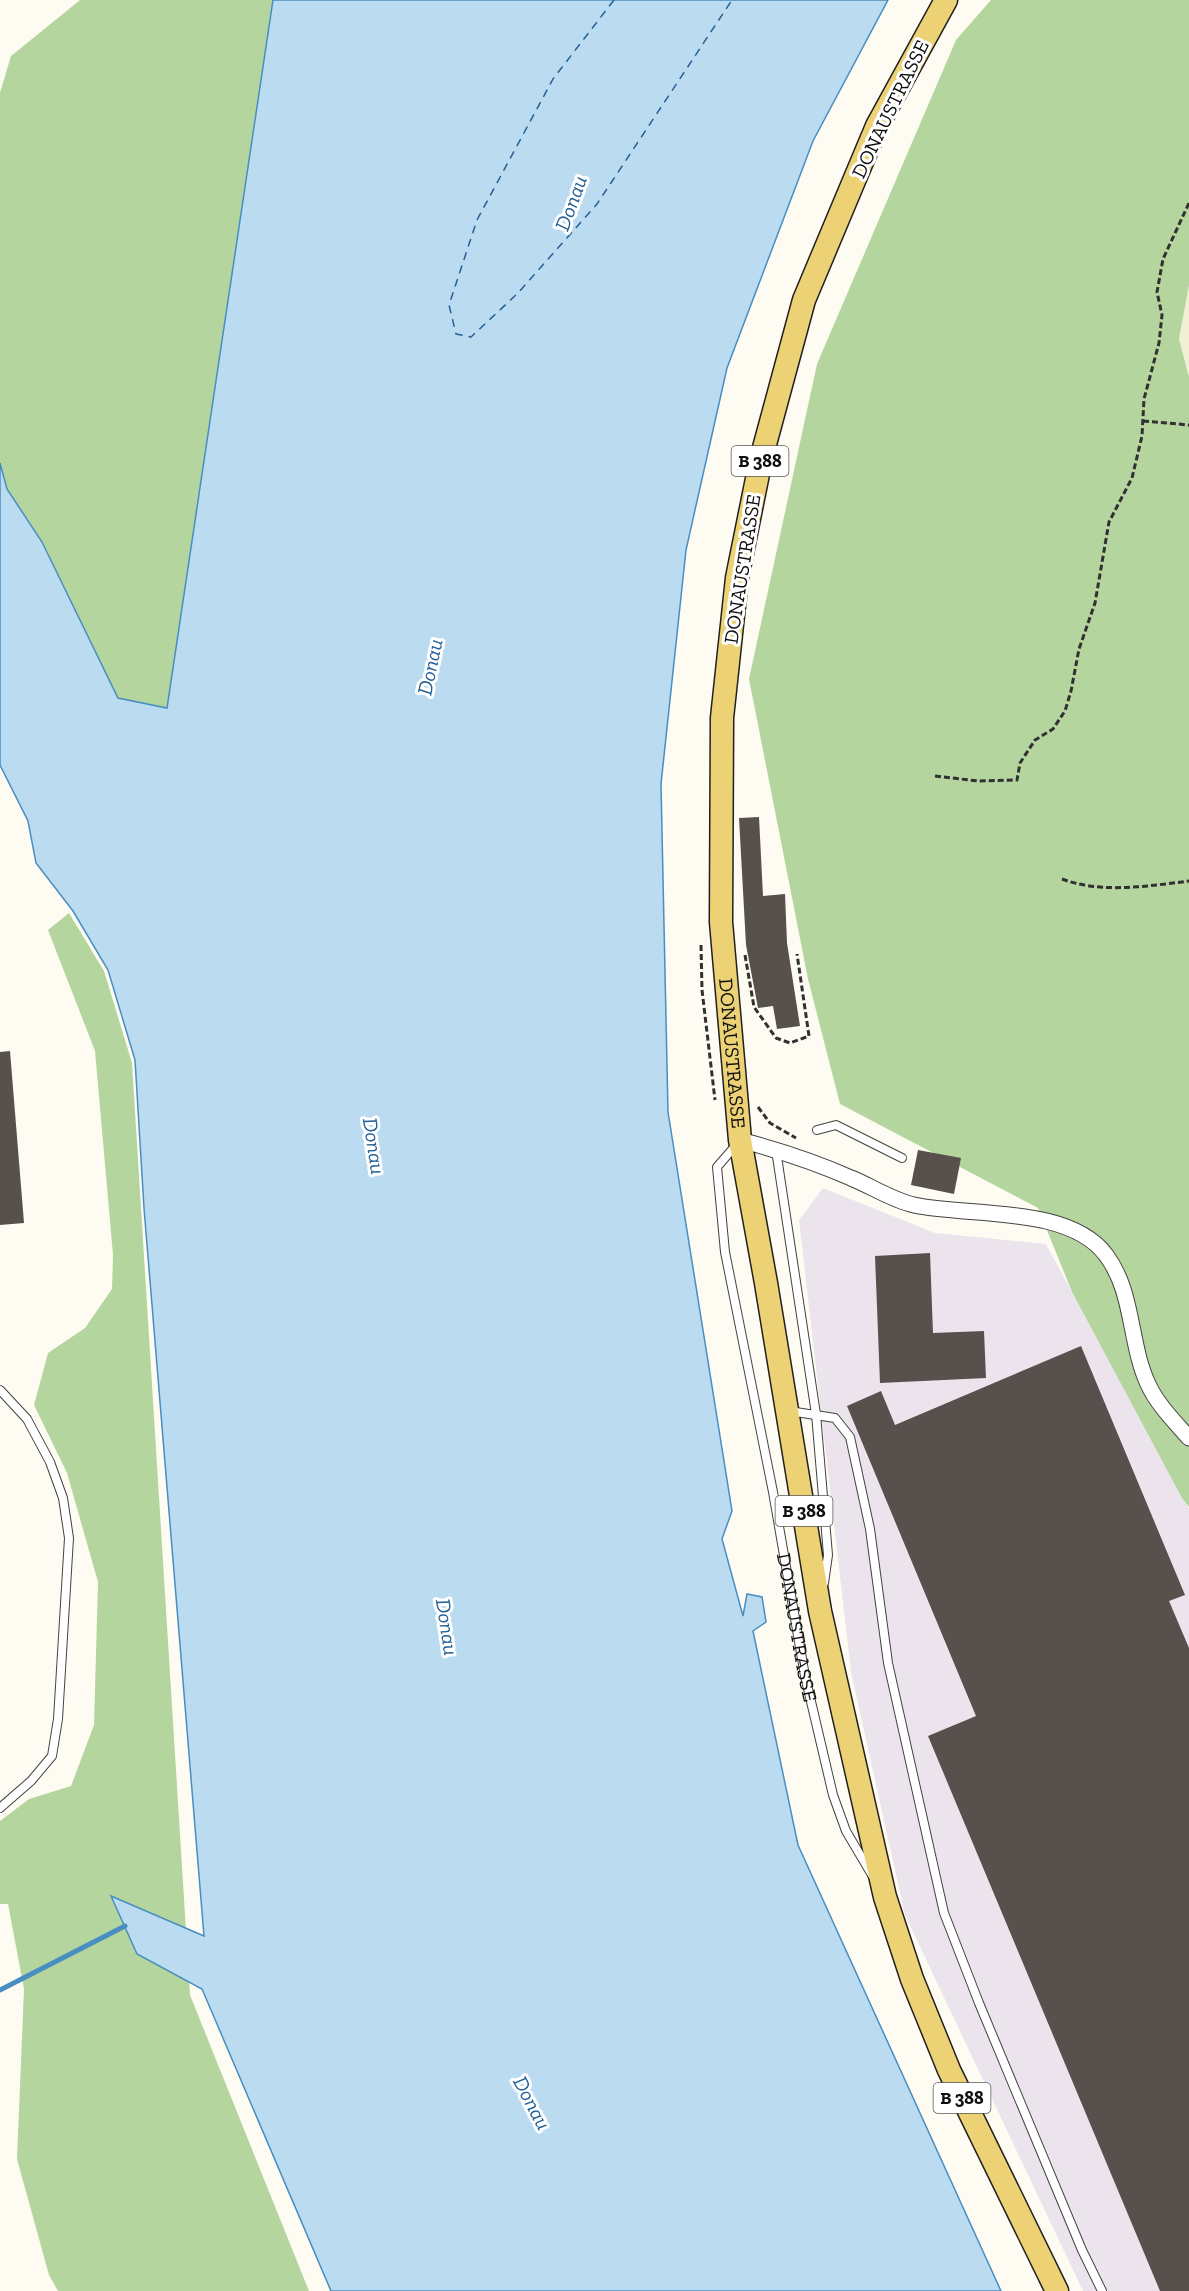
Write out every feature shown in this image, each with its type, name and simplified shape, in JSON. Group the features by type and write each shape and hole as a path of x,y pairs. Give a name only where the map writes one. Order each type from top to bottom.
{"main road":[{"name":"DONAUSTRASSE","path":"946,0 877,126 804,300 761,459 737,578 722,718 721,922 740,1140 820,1611 885,1897 912,1980 949,2070 1058,2291"}],"street":[{"path":"740,1140 824,1167 911,1204 1041,1220 1068,1227 1090,1240 1106,1254 1118,1276 1148,1383 1159,1404 1189,1438"}],"lane":[{"path":"817,1130 836,1125 902,1158"},
{"name":"DONAUSTRASSE","path":"740,1140 717,1167 725,1252 773,1492 805,1676 834,1795 846,1831 885,1897"},
{"path":"776,1150 816,1414 828,1555 820,1611"},
{"path":"0,1389 27,1419 50,1462 63,1498 69,1538 58,1719 52,1756 31,1781 0,1808"},
{"path":"787,1411 834,1418 850,1437 870,1529 888,1663 945,1913 992,2035 1082,2250 1102,2291"}],"path":[{"path":"935,776 978,781 1017,780 1020,762 1035,740 1053,729 1065,711 1079,649 1095,603 1109,522 1132,478 1142,436 1146,391 1159,343 1162,315 1157,292 1164,258 1189,203"},
{"path":"1143,421 1189,425"},
{"path":"1062,879 1102,888 1150,886 1189,881"},
{"path":"744,947 754,1006 776,1038 790,1043 809,1036 797,954"},
{"path":"756,1104 770,1123 799,1139"}],"shaded area":[{"path":"1189,285 1189,377 1179,339"},
{"path":"823,1188 935,1233 1046,1244 1189,1509 1189,2291 1083,2291 905,1915 851,1672 799,1220"}],"green space":[{"path":"80,0 273,0 168,708 118,698 42,542 7,489 0,463 0,93 11,56"},
{"path":"991,0 1189,0 1189,285 1179,339 1189,377 1189,1507 1182,1498 1072,1292 1038,1208 840,1104 808,979 749,679 817,364 956,40"},
{"path":"69,913 104,971 132,1063 190,1995 309,2291 58,2291 49,2275 17,2159 24,1989 8,1904 0,1904 0,1821 29,1799 71,1786 94,1725 98,1582 67,1473 34,1405 48,1353 85,1328 112,1289 113,1255 95,1051 48,930"}],"water":[{"name":"Donau","path":"273,0 888,0 813,141 727,368 686,550 661,784 668,1112 732,1511 722,1539 743,1616 747,1594 762,1597 766,1622 753,1631 798,1845 1001,2291 331,2291 202,1989 137,1954 111,1896 204,1936 144,1208 135,1060 108,970 73,911 36,863 28,821 0,765 0,463 7,489 42,542 118,698 167,708"}],"building":[{"path":"759,817 763,896 785,894 787,943 800,1026 777,1029 773,1006 758,1008 746,945 739,818"},
{"path":"10,1051 24,1223 0,1225 0,1052"},
{"path":"918,1150 961,1158 954,1194 911,1185"},
{"path":"930,1253 933,1333 984,1331 986,1378 880,1383 875,1256"},
{"path":"1081,1346 1185,1595 1169,1601 1189,1648 1189,2291 1160,2291 928,1736 976,1716 847,1406 881,1391 895,1425"}],"waterway":[{"path":"0,1990 125,1926"}],"ferry route":[{"path":"614,0 553,79 477,220 449,305 456,334 471,337 518,293 597,204 732,0"}]}
